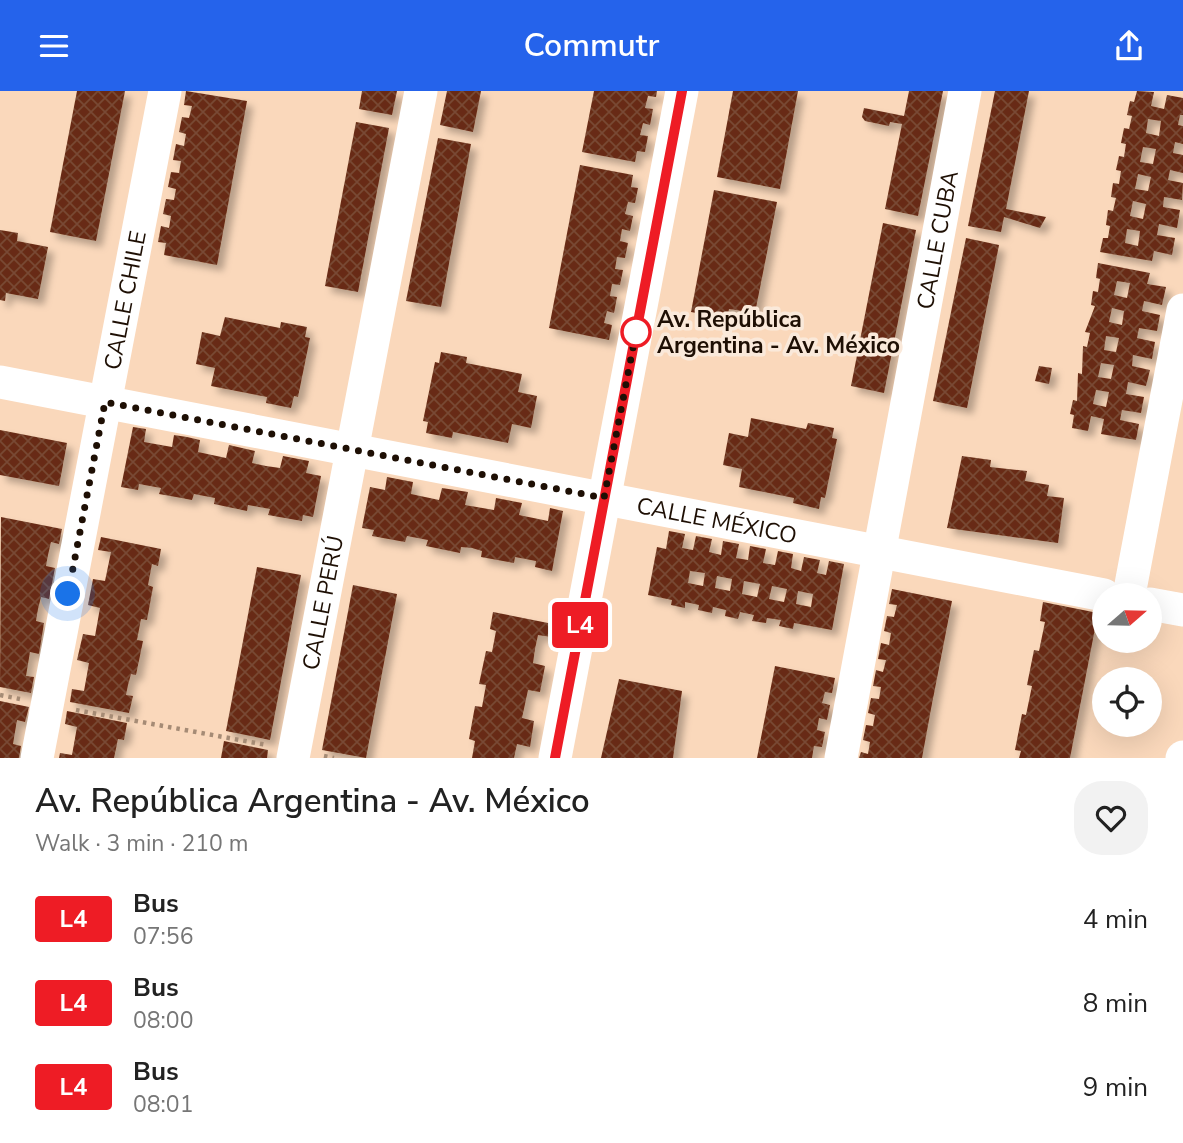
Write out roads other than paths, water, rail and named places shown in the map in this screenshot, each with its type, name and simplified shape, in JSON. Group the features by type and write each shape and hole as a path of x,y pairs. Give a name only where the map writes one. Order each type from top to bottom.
{"street":[{"name":"CALLE CHILE","path":"37,758 165,91"},
{"name":"CALLE PERÚ","path":"294,754 421,91"},
{"path":"555,758 682,91"},
{"name":"CALLE CUBA","path":"841,758 882,552 908,388 965,91"},
{"path":"1131,583 1183,310"},
{"name":"CALLE MÉXICO","path":"0,382 1092,593"},
{"path":"1162,606 1183,610"}],"place":[{"name":"Av. República Argentina - Av. México","path":"636,332"}]}
